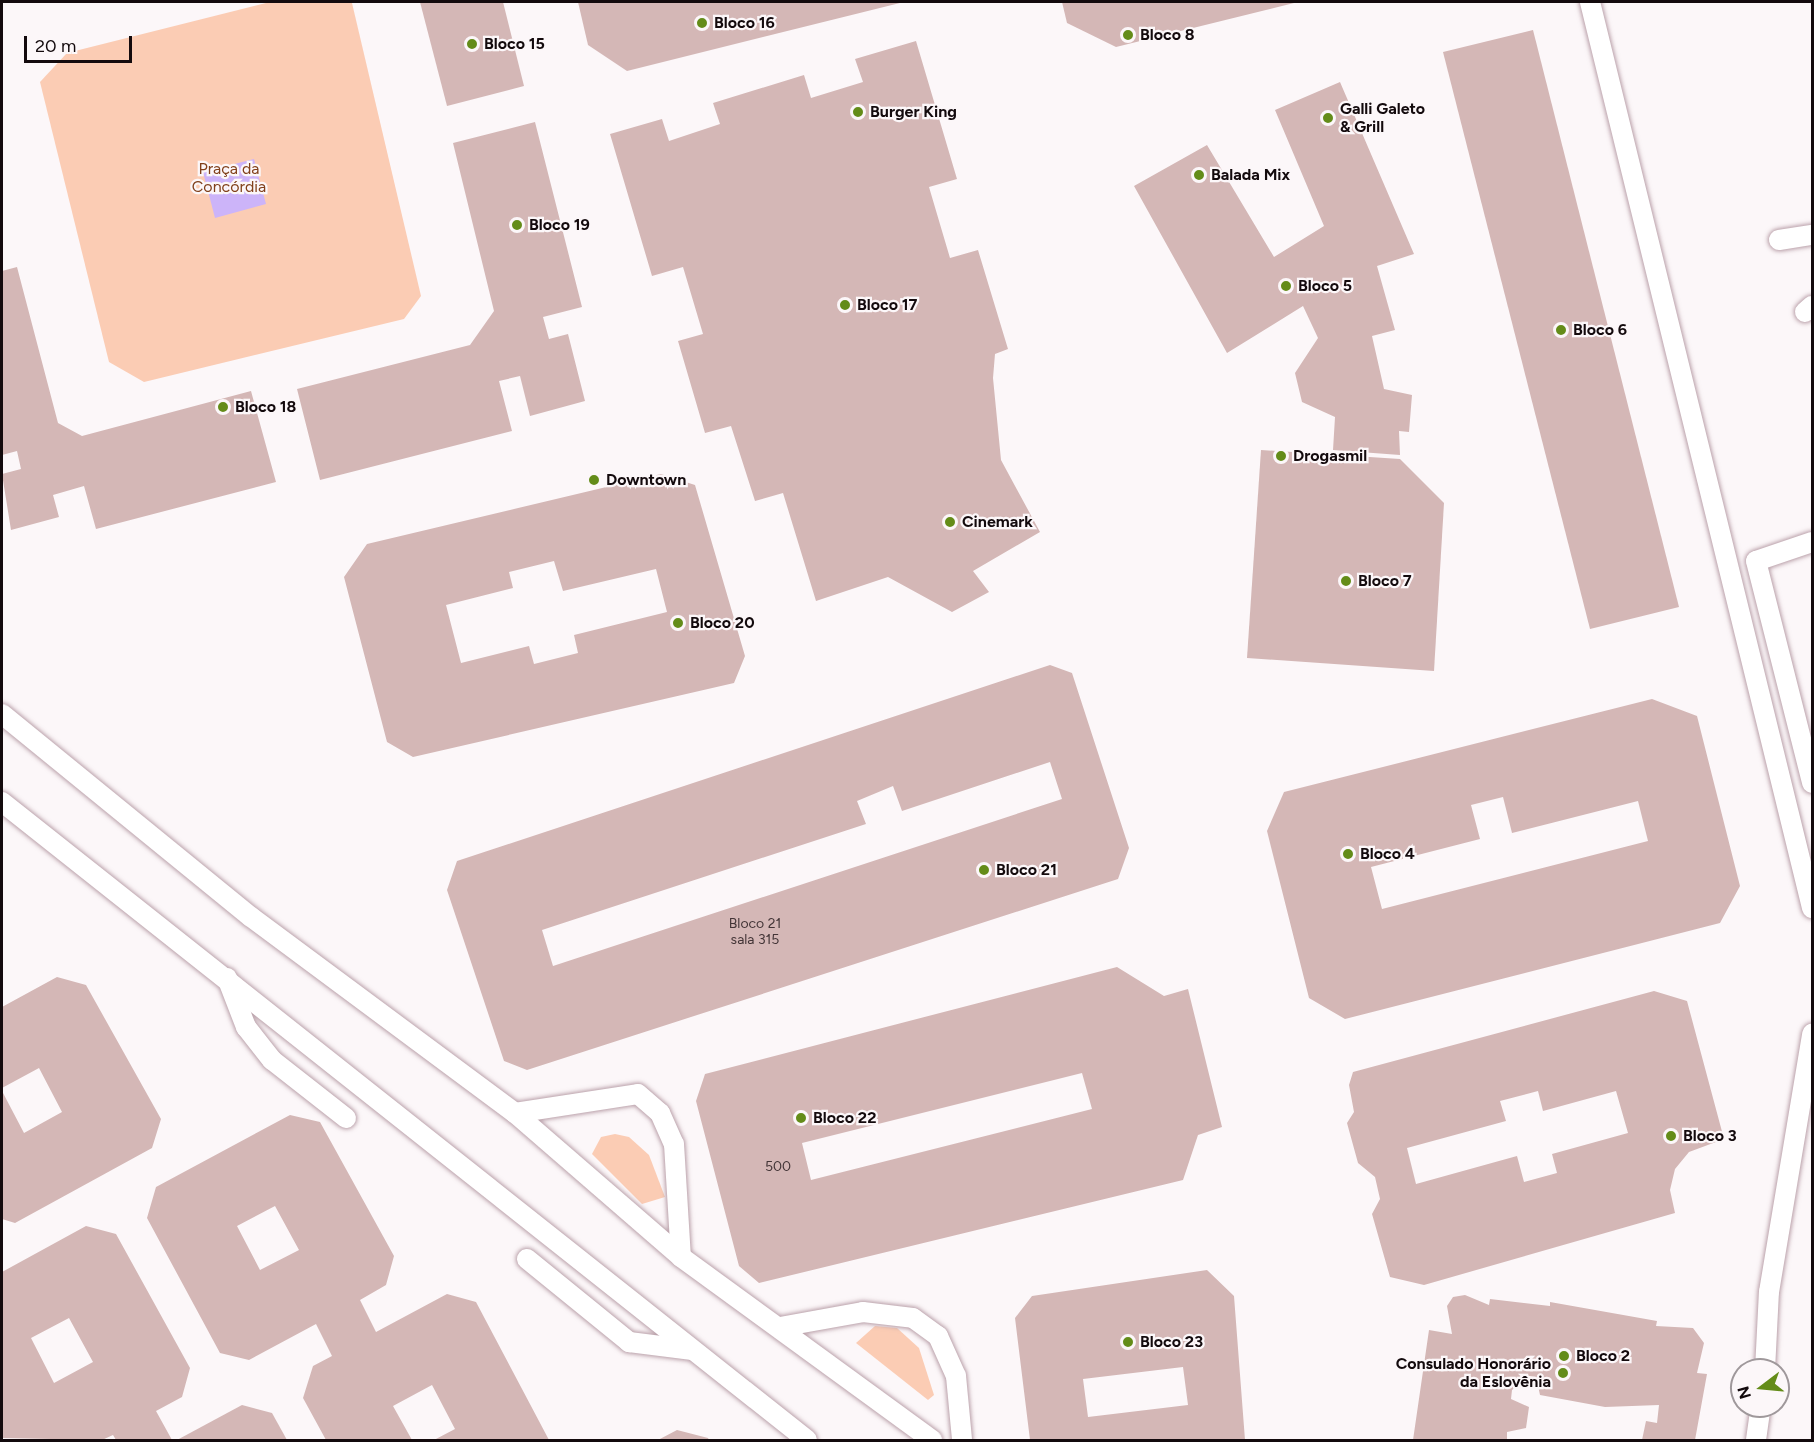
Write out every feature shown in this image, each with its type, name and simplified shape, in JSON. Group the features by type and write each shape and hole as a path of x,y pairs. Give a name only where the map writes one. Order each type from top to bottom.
{"lane":[{"path":"1590,2 1812,908"},
{"path":"1779,240 1812,235"},
{"path":"1812,542 1756,561 1812,783"},
{"path":"2,714 251,917 515,1113 681,1257 932,1440"},
{"path":"2,802 227,978 807,1440"},
{"path":"227,978 246,1027 272,1060 346,1118"},
{"path":"1766,1358 1769,1292 1812,1034"},
{"path":"515,1113 614,1094 638,1094 660,1113 674,1144 681,1257"},
{"path":"527,1259 629,1342 695,1351"},
{"path":"780,1327 863,1312 913,1318 938,1336 956,1376 962,1440"},
{"path":"1756,1440 1759,1418"}],"green space":[{"name":"Praça da Concórdia","path":"270,2 352,3 421,296 404,319 144,382 109,362 40,82 67,53"},
{"path":"615,1134 629,1137 649,1155 665,1197 642,1204 592,1154 601,1137"},
{"path":"875,1326 897,1328 919,1348 934,1395 928,1400 856,1343"}],"shaded area":[{"path":"254,159 266,204 215,218 203,172"}],"building":[{"name":"Bloco 15","path":"420,2 503,2 524,86 447,106"},
{"name":"Bloco 16","path":"578,2 904,2 627,71 588,45"},
{"name":"Bloco 8","path":"1062,2 1298,2 1116,47 1067,23"},
{"name":"Bloco 6","path":"1533,30 1679,607 1590,629 1443,52"},
{"name":"Bloco 17","path":"916,41 957,179 929,187 950,258 978,250 1008,349 995,354 993,378 1001,460 1040,532 973,571 989,592 952,612 888,577 816,601 783,493 755,501 731,426 705,433 678,341 703,334 683,267 652,276 610,134 662,119 669,141 720,124 713,103 804,75 811,98 863,82 855,59"},
{"name":"Bloco 5","path":"1340,82 1414,254 1377,266 1395,330 1372,336 1384,389 1412,395 1409,432 1399,431 1400,455 1333,450 1335,417 1302,402 1295,373 1318,338 1303,306 1227,353 1134,186 1207,145 1274,257 1324,226 1275,110"},
{"name":"Bloco 19","path":"535,122 582,307 543,317 549,339 568,334 585,401 530,416 520,376 499,381 512,431 320,480 297,389 470,345 494,311 453,143"},
{"name":"Bloco 18","path":"17,267 58,423 82,436 251,391 276,482 96,529 84,486 53,495 59,517 11,530 2,474 21,469 17,451 2,455 2,271"},
{"name":"Bloco 7","path":"1261,450 1400,459 1444,503 1434,671 1247,658"},
{"name":"Bloco 20","path":"661,474 695,485 745,656 734,683 413,757 387,742 344,577 367,544","holes":["554,561 563,591 656,569 667,612 574,635 578,653 534,664 529,646 461,663 446,605 513,588 509,572"]},
{"name":"Bloco 21","path":"1050,665 1072,673 1129,848 1118,879 527,1070 504,1061 447,890 457,861","holes":["1050,762 1062,799 553,966 542,930 866,824 857,801 893,786 902,811"]},
{"name":"Bloco 4","path":"1652,699 1697,716 1740,886 1720,923 1345,1019 1309,998 1267,831 1284,792","holes":["1503,797 1512,833 1638,801 1648,841 1382,909 1371,867 1480,839 1471,805"]},
{"name":"Bloco 22","path":"1117,967 1164,996 1188,989 1222,1127 1198,1135 1183,1180 759,1283 739,1266 696,1101 705,1074","holes":["1082,1073 1092,1109 811,1180 802,1143"]},
{"path":"57,977 86,985 161,1119 152,1148 15,1223 2,1219 2,1091 24,1133 62,1112 39,1068 2,1088 2,1007"},
{"name":"Bloco 3","path":"1654,991 1687,1001 1724,1139 1689,1152 1675,1169 1670,1190 1675,1213 1424,1285 1390,1277 1372,1214 1380,1199 1375,1177 1358,1163 1347,1123 1354,1112 1349,1085 1353,1072","holes":["1538,1091 1543,1111 1616,1091 1628,1133 1552,1154 1557,1173 1524,1182 1517,1156 1416,1184 1407,1148 1506,1121 1500,1101"]},
{"path":"290,1115 320,1122 394,1256 386,1285 360,1300 376,1332 447,1294 476,1302 549,1440 434,1440 455,1429 432,1385 393,1406 412,1440 326,1440 303,1398 313,1366 332,1356 316,1324 249,1360 220,1353 147,1218 156,1187","holes":["275,1206 299,1250 260,1270 237,1226"]},
{"path":"86,1226 116,1234 190,1368 182,1397 156,1411 172,1440 116,1440 113,1435 102,1440 2,1438 2,1272","holes":["69,1318 93,1362 54,1383 31,1338"]},
{"name":"Bloco 23","path":"1207,1270 1234,1296 1245,1440 1030,1440 1015,1318 1032,1296","holes":["1183,1367 1188,1405 1088,1417 1083,1379"]},
{"name":"Bloco 2","path":"1465,1295 1489,1305 1490,1299 1550,1306 1550,1302 1657,1321 1656,1326 1693,1328 1704,1343 1697,1373 1707,1374 1695,1440 1642,1440 1646,1421 1657,1423 1659,1405 1605,1407 1540,1395 1536,1377 1529,1376 1512,1390 1511,1399 1529,1407 1526,1428 1507,1432 1507,1440 1413,1440 1429,1330 1452,1334 1447,1306 1453,1297"},
{"path":"242,1405 272,1413 287,1440 177,1440"},
{"path":"677,1430 708,1438 709,1440 658,1440"}],"place":[{"name":"Bloco 16","path":"702,23"},
{"name":"Bloco 8","path":"1128,35"},
{"name":"Bloco 15","path":"472,44"},
{"name":"Burger King","path":"858,112"},
{"name":"Galli Galeto & Grill","path":"1328,118"},
{"name":"Balada Mix","path":"1199,175"},
{"name":"Bloco 19","path":"517,225"},
{"name":"Bloco 5","path":"1286,286"},
{"name":"Bloco 17","path":"845,305"},
{"name":"Bloco 6","path":"1561,330"},
{"name":"Bloco 18","path":"223,407"},
{"name":"Drogasmil","path":"1281,456"},
{"name":"Downtown","path":"594,480"},
{"name":"Cinemark","path":"950,522"},
{"name":"Bloco 7","path":"1346,581"},
{"name":"Bloco 20","path":"678,623"},
{"name":"Bloco 4","path":"1348,854"},
{"name":"Bloco 21","path":"984,870"},
{"name":"Bloco 22","path":"801,1118"},
{"name":"Bloco 3","path":"1671,1136"},
{"name":"Bloco 23","path":"1128,1342"},
{"name":"Bloco 2","path":"1564,1356"},
{"name":"Consulado Honorário da Eslovênia","path":"1563,1373"}]}
